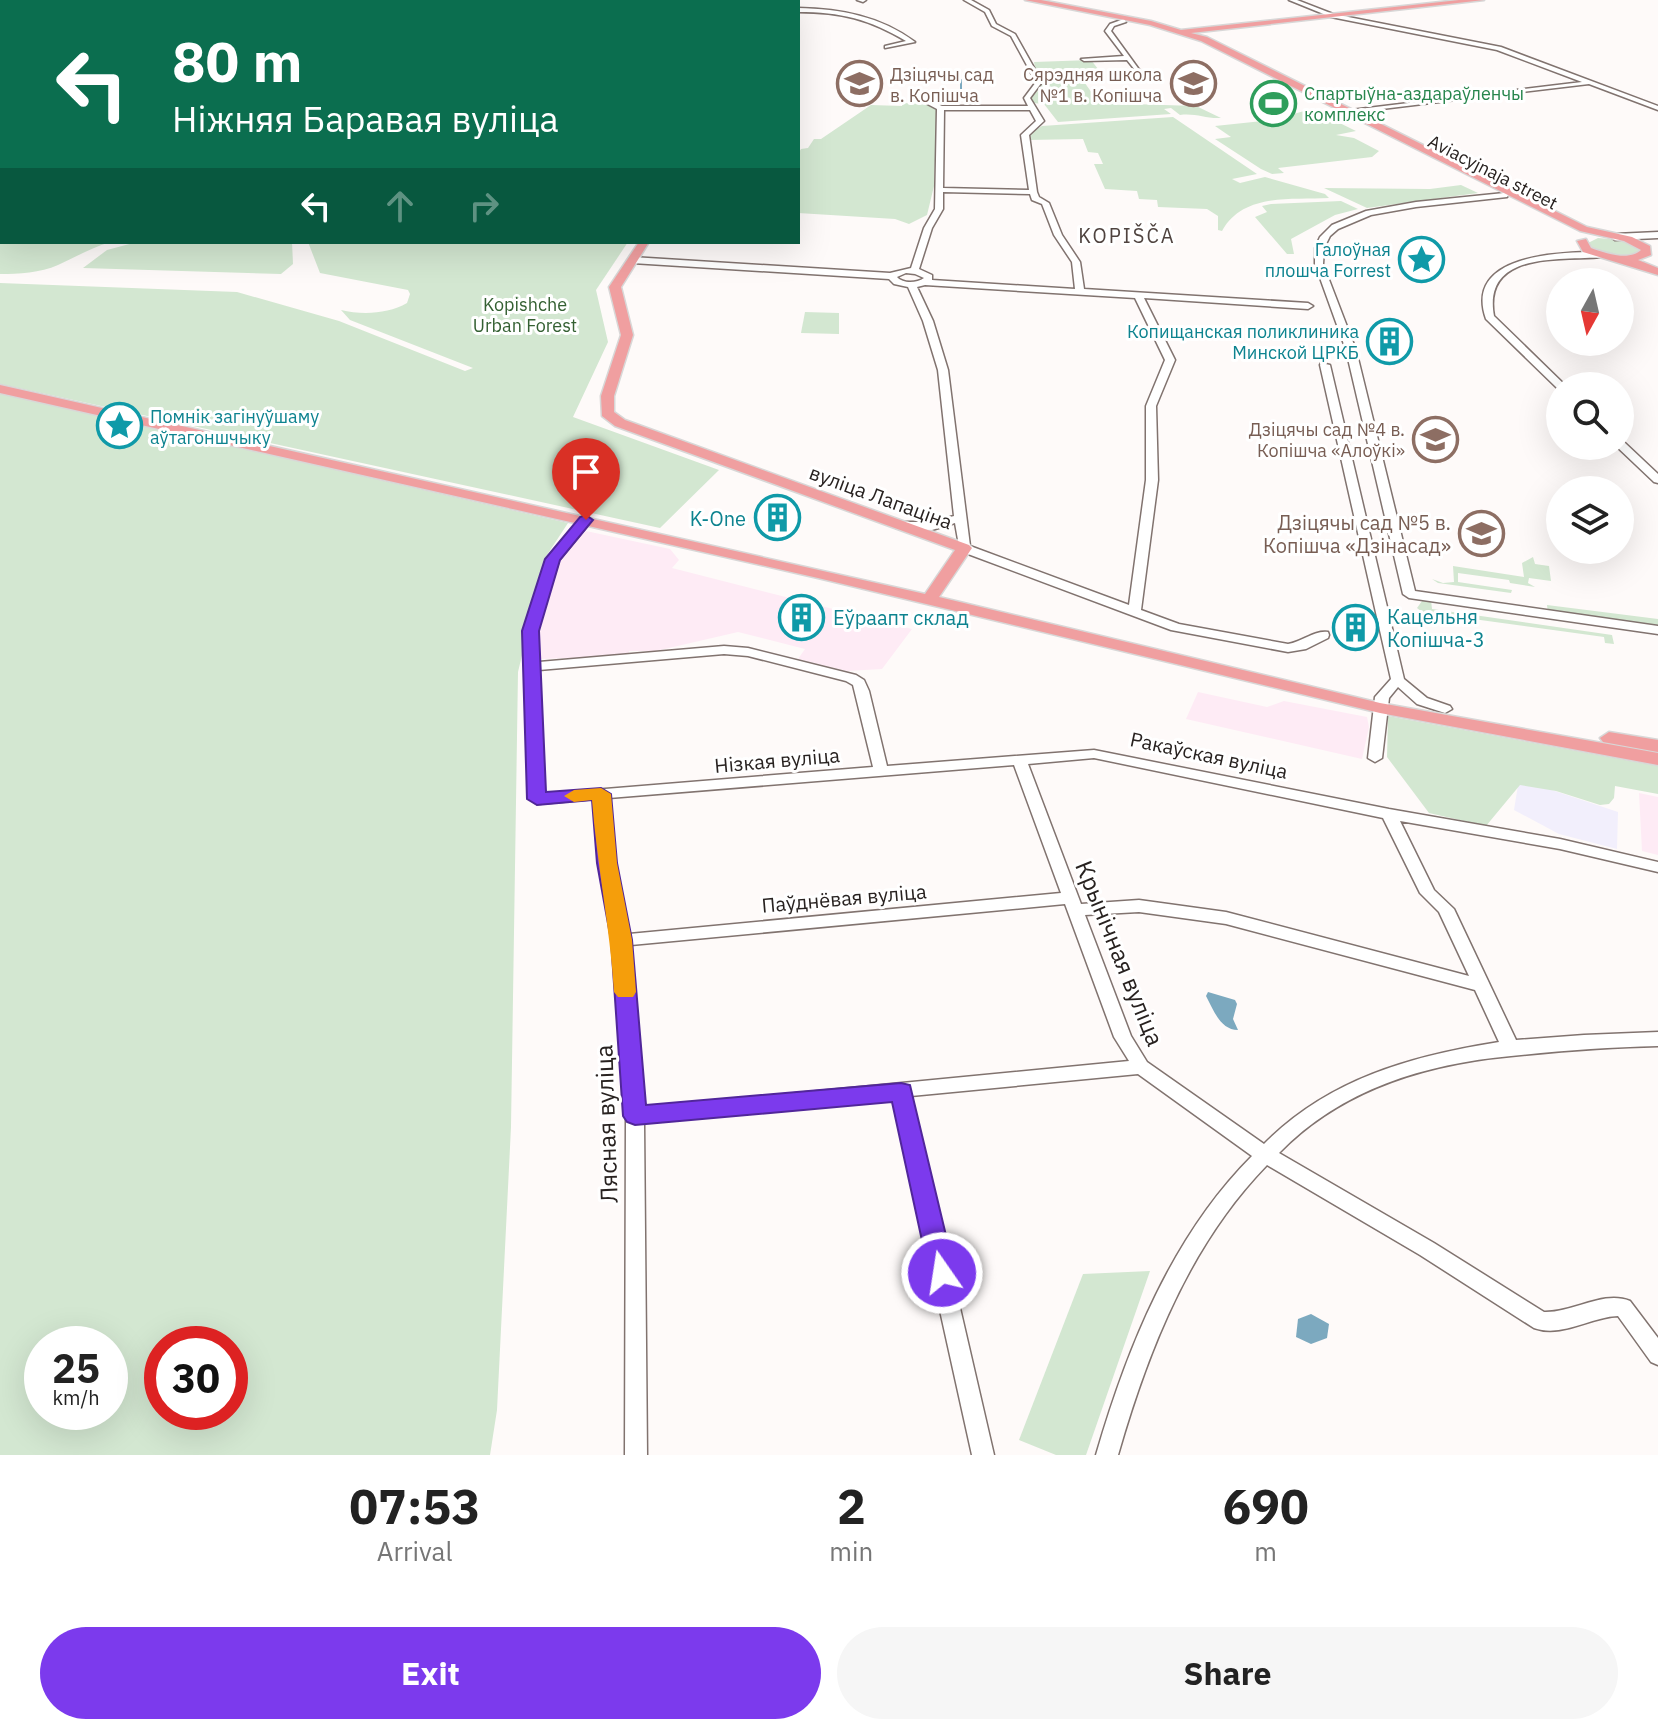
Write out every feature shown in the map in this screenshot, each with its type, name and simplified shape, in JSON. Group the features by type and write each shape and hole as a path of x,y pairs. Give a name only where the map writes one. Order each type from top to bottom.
{"main road":[{"path":"1016,0 1041,2 1176,31 1461,0"},
{"path":"1330,14 1357,16 1480,0"},
{"path":"1028,1 1176,31 1214,44 1584,229 1633,241 1658,265"},
{"name":"Aviacyjnaja street","path":"1346,112 1569,228 1582,243 1600,255"},
{"path":"1582,243 1592,237 1614,236"},
{"name":"вуліца Лапаціна","path":"643,244 615,287 618,306 628,329 623,354 605,402 607,413 620,423 964,548"},
{"path":"1620,258 1638,257 1647,252"},
{"path":"1600,255 1620,258 1658,272"},
{"path":"0,389 930,598 1380,710 1445,714 1658,746"},
{"path":"930,598 964,548"},
{"path":"1445,714 1658,759"}],"street":[{"path":"967,0 987,11 992,23 1015,37 1039,82 1027,98 1040,121 1028,131 1026,148 1033,192 1035,198 1045,203 1058,235 1076,262 1080,292"},
{"path":"1292,0 1330,14 1451,36"},
{"path":"800,10 841,12 873,18 912,42 887,47"},
{"path":"1357,16 1503,49 1658,108"},
{"path":"1124,21 1112,25 1108,31 1141,74"},
{"path":"1084,59 1126,58"},
{"path":"1346,112 1592,82"},
{"path":"919,98 941,108 1032,108"},
{"path":"914,271 928,228 939,209 941,108"},
{"path":"938,190 1033,192"},
{"path":"1504,195 1359,216 1328,232 1318,252 1319,264 1351,350 1409,594 1658,630"},
{"path":"1614,236 1658,235"},
{"path":"1565,253 1582,243"},
{"path":"1647,252 1658,243"},
{"path":"1546,372 1489,317 1487,300 1492,284 1505,271 1529,261 1565,253 1600,255"},
{"path":"632,260 892,276 914,271 926,274 928,280 925,282"},
{"path":"892,276 897,282 912,285 925,282 1308,306"},
{"path":"912,285 941,358 964,548"},
{"path":"1135,610 1152,480 1151,406 1170,360 1138,295"},
{"path":"1325,365 1398,680 1422,701 1445,714"},
{"path":"1634,457 1657,478"},
{"path":"899,526 946,524 962,517"},
{"path":"586,520 558,550 549,567 531,631 532,667 724,650 748,652 851,678 859,683 862,691 881,771"},
{"name":"вуліца Лапаціна","path":"964,548 1176,627 1274,646 1301,646 1323,635"},
{"name":"Нізкая вуліца","path":"532,667 537,799 1019,760"},
{"path":"1375,758 1380,710 1398,680"},
{"name":"Ракаўская вуліца","path":"1019,760 1094,754 1389,814 1560,844 1658,867"},
{"name":"Крынічная вуліца","path":"1019,760 1123,1037 1141,1067 1265,1155 1427,1249 1541,1321 1555,1323 1609,1306 1623,1307 1658,1355"},
{"name":"Лясная вуліца","path":"601,794 607,863 622,940 635,1116 636,1455"},
{"path":"1389,814 1428,893 1446,909 1511,1049"},
{"name":"Паўднёвая вуліца","path":"622,940 1073,904 1139,906 1226,918 1479,985"},
{"path":"1107,1455 1135,1365 1166,1296 1216,1212 1265,1155 1330,1101 1357,1087 1430,1063 1511,1049 1599,1040 1658,1039"},
{"path":"635,1116 1141,1067"},
{"path":"901,1092 983,1455"}],"shaded area":[{"path":"586,531 670,549 679,560 672,568 912,629 882,669 847,671 798,659 805,649 738,632 656,651 629,651 629,656 541,659 535,655 555,561"},
{"path":"1198,692 1267,707 1284,701 1367,717 1369,727 1362,759 1186,719"},
{"path":"1519,779 1618,812 1617,849 1559,834 1514,810"},
{"path":"1639,793 1658,797 1658,855 1642,851"}],"green space":[{"path":"1091,60 1105,78 1082,79 1092,93 1121,93 1132,104 1196,106 1221,118 1180,115 1171,108 1164,109 1171,114 1058,122 1044,104 1033,103 1031,97 1039,90 1034,62"},
{"path":"903,103 928,104 937,108 934,186 927,215 909,224 895,219 800,213 801,149 808,148 814,139 821,139 871,105 902,106"},
{"path":"1311,109 1356,131 1336,135 1354,138 1379,151 1372,157 1278,168 1284,173 1272,174 1215,139 1231,137 1215,126 1273,120"},
{"path":"1173,117 1257,174 1232,179 1240,183 1265,177 1325,194 1329,198 1284,199 1255,204 1231,219 1222,231 1218,230 1218,216 1207,209 1158,207 1157,200 1139,199 1137,191 1105,189 1094,164 1103,164 1098,153 1088,152 1083,139 1028,140 1032,132 1042,126"},
{"path":"1461,185 1478,193 1367,208 1324,188 1430,189"},
{"path":"1341,201 1358,209 1335,215 1291,239 1294,254 1287,254 1255,217 1267,212 1262,206 1271,204"},
{"path":"1598,238 1624,240 1640,251 1627,256 1605,254 1588,243"},
{"path":"0,244 105,244 44,270 0,274"},
{"path":"130,244 292,244 293,264 281,274 83,268 107,250"},
{"name":"Kopishche Urban Forest","path":"309,244 627,244 596,290 608,342 573,417 719,470 660,528 0,384 0,283 237,292 339,321 465,371 473,368 350,320 341,310 366,313 400,307 407,303 408,290 320,273"},
{"path":"805,312 839,313 839,334 801,333"},
{"path":"0,393 568,523 545,558 518,672 511,1127 497,1410 490,1455 0,1455"},
{"path":"1533,557 1535,564 1549,566 1551,581 1529,578 1528,583 1535,587 1458,573 1458,582 1512,590 1511,593 1438,583 1432,579 1443,583 1454,582 1453,566 1524,577 1522,563"},
{"path":"1431,600 1432,609 1612,635 1614,644 1605,643 1604,637 1422,612 1417,608 1422,601"},
{"path":"1547,605 1658,619 1658,628 1548,613"},
{"path":"1388,716 1658,766 1658,794 1615,786 1614,798 1609,804 1600,805 1556,791 1520,785 1486,826 1429,813 1387,757"},
{"path":"1150,1271 1086,1455 1056,1455 1019,1440 1083,1274"}],"water":[{"path":"1208,992 1235,1000 1237,1004 1233,1019 1238,1030 1226,1027 1218,1018 1206,996"},
{"path":"1311,1314 1329,1324 1327,1338 1311,1344 1296,1337 1298,1319"}],"waterway":[{"path":"961,80 961,99"}],"slow traffic":[{"path":"574,796 601,794 607,863 622,940 625,992"}],"place":[{"name":"Дзіцячы сад в. Копішча","path":"859,84"},
{"name":"Сярэдняя школа №1 в. Копішча","path":"1193,84"},
{"name":"Спартыўна-аздараўленчы комплекс","path":"1273,103"},
{"name":"Галоўная плошча Forrest","path":"1422,259"},
{"name":"Копищанская поликлиника Минской ЦРКБ","path":"1390,341"},
{"name":"Помнік загінуўшаму аўтагоншчыку","path":"119,426"},
{"name":"Дзіцячы сад №4 в. Копішча «Алоўкі»","path":"1436,439"},
{"name":"K-One","path":"777,518"},
{"name":"Дзіцячы сад №5 в. Копішча «Дзінасад»","path":"1482,533"},
{"name":"Еўраапт склад","path":"802,617"},
{"name":"Кацельня Копішча-3","path":"1356,627"}],"district":[{"name":"KOPIŠČA","path":"1127,235"}],"route":[{"path":"586,520 558,550 549,567 531,631 537,799 601,794 607,863 622,940 635,1116 901,1092 942,1273"}]}
